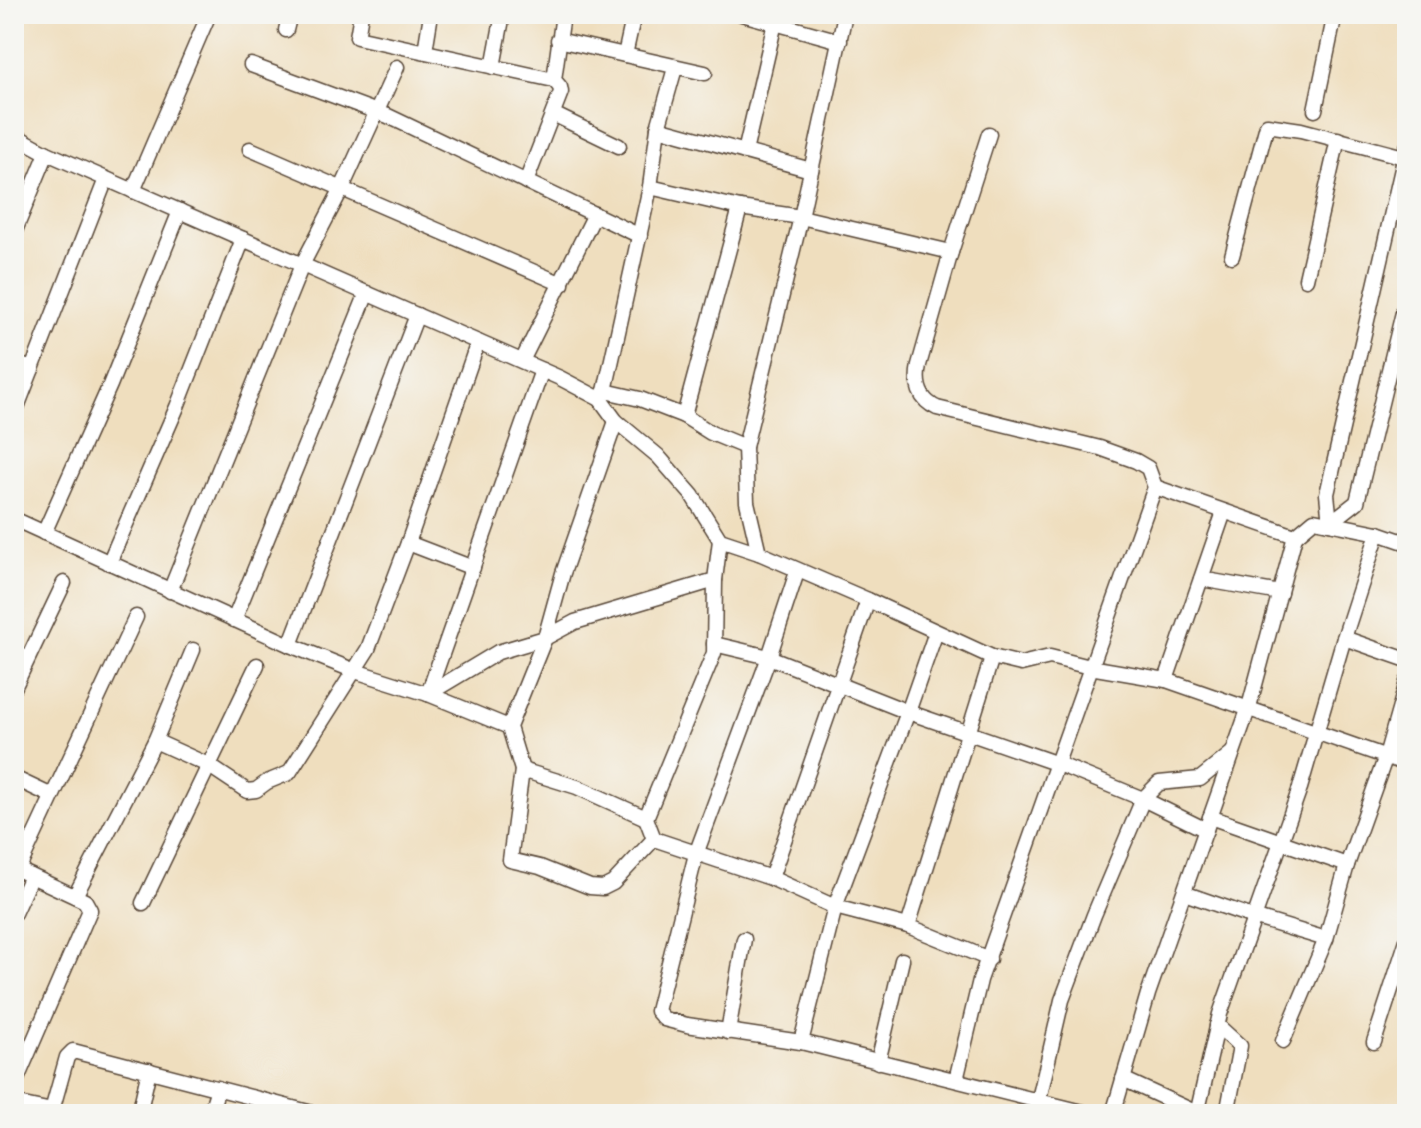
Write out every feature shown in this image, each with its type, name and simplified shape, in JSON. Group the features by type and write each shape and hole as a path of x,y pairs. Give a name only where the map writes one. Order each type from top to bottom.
{"street":[{"path":"133,191 209,14"},
{"path":"286,30 290,14"},
{"path":"361,14 357,37 554,80"},
{"path":"425,51 431,14"},
{"path":"493,67 503,14"},
{"path":"526,182 561,92 554,80 563,14"},
{"path":"625,55 634,14"},
{"path":"742,14 776,18 840,41"},
{"path":"759,553 747,502 745,447 801,217 845,14"},
{"path":"1315,110 1335,14"},
{"path":"745,152 776,18"},
{"path":"558,40 705,73"},
{"path":"251,65 377,112 640,236"},
{"path":"170,591 302,265 341,190 397,67"},
{"path":"675,68 658,128 640,236 603,395 616,421 658,456 692,495 720,540 715,580 714,644 708,668 646,818 654,839 771,878 835,907 908,926 989,959"},
{"path":"553,114 619,146"},
{"path":"1232,256 1267,125 1406,150 1327,494 1330,523"},
{"path":"658,128 811,170"},
{"path":"956,1080 980,980 1155,487 1148,468 1136,461 1100,448 926,403 920,394 917,375 951,252 989,134"},
{"path":"14,135 47,153 542,370 603,395 640,399 684,416 711,433 745,447"},
{"path":"1306,279 1338,139"},
{"path":"250,149 562,284"},
{"path":"14,233 47,153"},
{"path":"14,415 106,179"},
{"path":"650,187 740,208 801,217 951,252"},
{"path":"684,416 740,208"},
{"path":"44,533 110,385 180,211"},
{"path":"522,361 595,214"},
{"path":"109,563 177,407 243,239"},
{"path":"234,620 367,293"},
{"path":"1330,523 1357,502 1407,296"},
{"path":"290,645 417,315"},
{"path":"155,741 208,765 247,791 256,790 289,773 318,723 368,649 478,342"},
{"path":"14,363 32,369"},
{"path":"428,694 542,370"},
{"path":"616,421 563,573 545,638 509,727 522,770 510,860 540,867 590,887 603,888 613,883 654,839"},
{"path":"1155,487 1295,536"},
{"path":"1166,680 1224,512"},
{"path":"14,519 290,645 355,671 428,694 509,727"},
{"path":"1113,1114 1148,994 1249,707 1295,536 1314,520 1378,533 1407,543"},
{"path":"1123,1079 1197,1114 1217,1025 1300,788 1378,533"},
{"path":"720,540 759,553 992,657 1021,664 1050,657 1166,680 1407,764"},
{"path":"408,543 473,568"},
{"path":"797,572 696,854 657,1011 664,1019 801,1042 1091,1114"},
{"path":"1201,579 1280,593"},
{"path":"428,694 498,652 545,638 575,622 715,580"},
{"path":"14,688 64,583"},
{"path":"771,878 868,600"},
{"path":"14,913 21,871 52,796 136,617"},
{"path":"801,1042 835,907 936,632"},
{"path":"1344,638 1407,660"},
{"path":"714,644 769,657 908,712 1058,764 1208,824 1281,843 1347,865"},
{"path":"75,896 155,741 193,650"},
{"path":"908,926 992,657"},
{"path":"143,903 257,665"},
{"path":"1283,1041 1326,939 1407,682"},
{"path":"1039,1099 1062,1000 1143,799 1159,783 1200,779 1233,752"},
{"path":"522,770 577,787 646,818"},
{"path":"14,778 52,796"},
{"path":"14,1086 90,910 85,901 21,871"},
{"path":"1184,893 1326,939"},
{"path":"728,1032 744,939"},
{"path":"1374,1042 1407,940"},
{"path":"878,1062 902,960"},
{"path":"1217,1025 1240,1046 1227,1114"},
{"path":"14,1103 51,1113 67,1057 73,1051 218,1088 285,1110 316,1114"},
{"path":"139,1114 149,1070"},
{"path":"210,1114 218,1088"}]}
